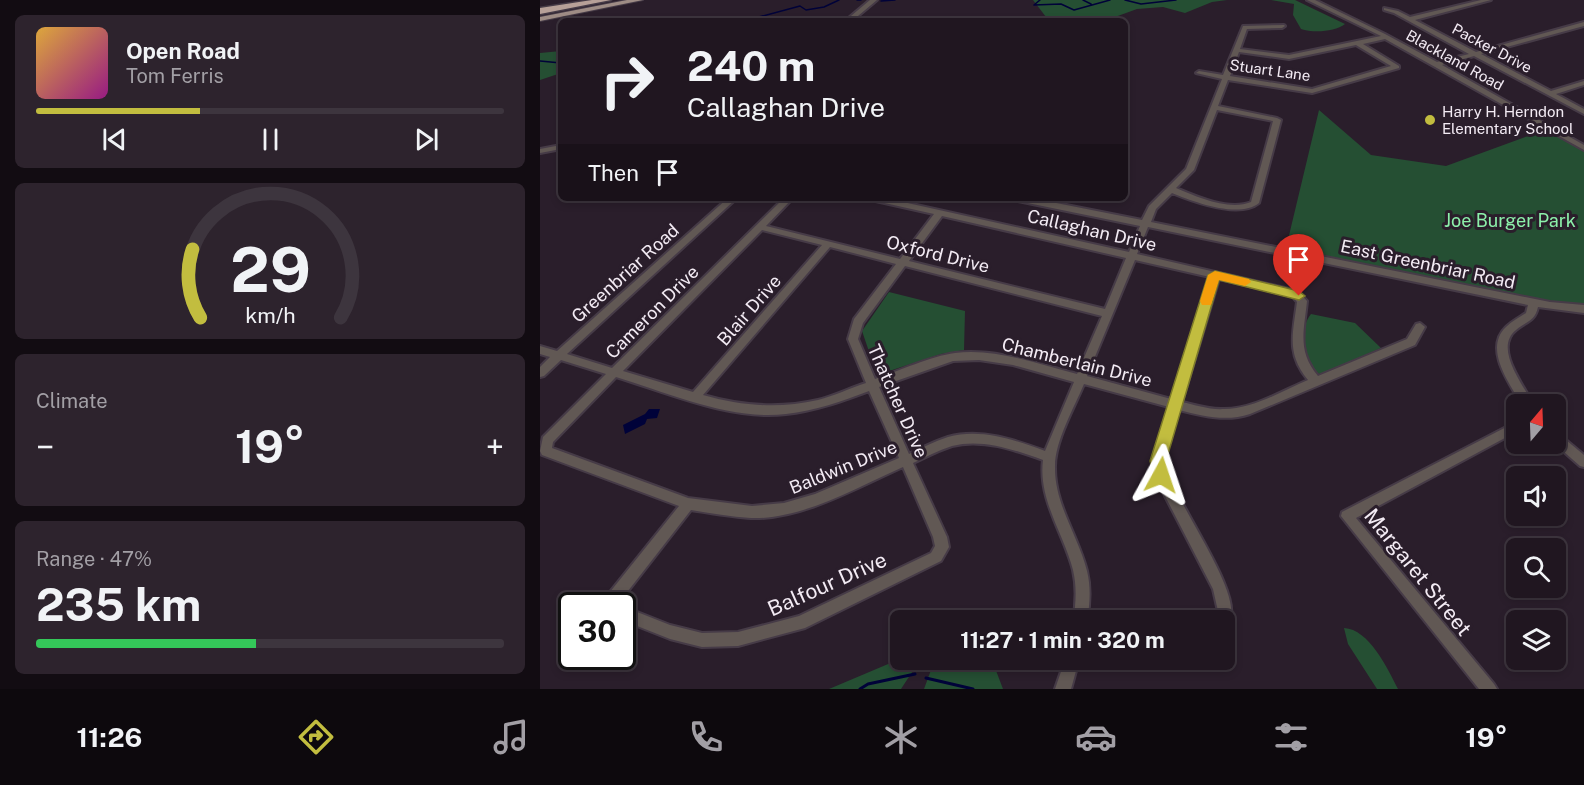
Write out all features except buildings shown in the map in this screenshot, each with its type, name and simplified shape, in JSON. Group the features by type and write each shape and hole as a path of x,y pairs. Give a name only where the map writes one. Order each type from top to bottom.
{"highway":[{"path":"540,6 575,0"},
{"path":"540,11 607,0"}],"main road":[{"path":"540,19 639,0"}],"street":[{"path":"852,18 874,0"},
{"name":"Blackland Road","path":"1310,0 1384,36 1584,148"},
{"path":"1410,19 1488,0"},
{"name":"Packer Drive","path":"1386,9 1410,19 1584,112"},
{"path":"1436,65 1584,24"},
{"path":"1082,610 1080,571 1052,496 1047,476 1049,457 1153,206 1190,170 1245,27 1282,26"},
{"path":"1236,50 1289,57 1384,36"},
{"name":"Stuart Lane","path":"1199,73 1312,91 1397,67 1357,43"},
{"path":"1550,94 1584,83"},
{"path":"1171,189 1194,198 1241,208 1255,203 1277,120 1214,107"},
{"path":"540,151 558,148"},
{"name":"Greenbriar Road","path":"540,373 731,201"},
{"name":"Cameron Drive","path":"546,451 547,440 786,201"},
{"name":"Callaghan Drive","path":"887,201 1291,292 1301,298 1296,346 1299,359 1316,382"},
{"name":"East Greenbriar Road","path":"1033,201 1534,303 1584,309"},
{"name":"Thatcher Drive","path":"940,213 854,330 856,348 908,460 940,537 940,552"},
{"name":"Oxford Drive","path":"760,227 1109,314"},
{"name":"Blair Drive","path":"695,397 828,244"},
{"path":"1215,275 1158,461 1161,475 1220,588 1224,610"},
{"path":"1522,394 1509,370 1502,346 1506,332 1531,315 1534,303"},
{"name":"Chamberlain Drive","path":"540,350 560,354 695,397 749,410 784,410 820,404 953,357 979,356 1013,361 1176,404 1224,414 1246,411 1411,342 1420,327"},
{"name":"Margaret Street","path":"1489,689 1347,516 1506,432"},
{"name":"Baldwin Drive","path":"546,451 688,504 752,512 784,509 817,499 966,437 983,438 1049,457"},
{"path":"1566,447 1584,462"},
{"path":"619,592 688,504"},
{"name":"Balfour Drive","path":"636,619 669,632 702,640 738,639 800,623 931,561 940,552"},
{"path":"1063,689 1069,670"}],"green space":[{"path":"1033,0 1227,0 1212,2 1185,13 1163,7 1137,9 1112,18 1046,17"},
{"path":"1271,0 1295,0 1345,24 1336,29 1324,31 1301,29 1293,15 1294,4"},
{"path":"558,51 558,74 540,80 540,53"},
{"name":"Joe Burger Park","path":"1319,110 1371,155 1446,166 1547,129 1584,150 1584,306 1548,302 1286,248"},
{"path":"889,292 965,311 964,350 941,354 877,375 862,331"},
{"path":"1311,314 1355,323 1381,348 1321,374 1314,371 1308,364 1303,347 1304,329"},
{"path":"1344,628 1362,635 1377,651 1398,689 1377,689 1348,644"},
{"path":"890,663 890,670 913,670 901,689 829,689"},
{"path":"931,670 996,670 1003,689 924,689"}],"shaded area":[{"path":"649,409 660,409 657,418 647,419 645,424 625,434 623,425 645,414"}],"waterway":[{"path":"755,18 800,6 806,10 824,7 839,0"},
{"path":"881,1 895,0"},
{"path":"1040,0 1034,5 1061,4 1074,10 1110,0"},
{"path":"1083,0 1091,4"},
{"path":"1125,0 1141,4 1176,0"},
{"path":"540,61 558,63"},
{"path":"860,689 868,684 915,674"},
{"path":"926,678 973,689"}],"slow traffic":[{"path":"1207,301 1215,275 1245,282"}],"place":[{"name":"Harry H. Herndon Elementary School","path":"1430,120"}],"route":[{"path":"1161,475 1158,461 1215,275 1291,292 1299,296"}]}
